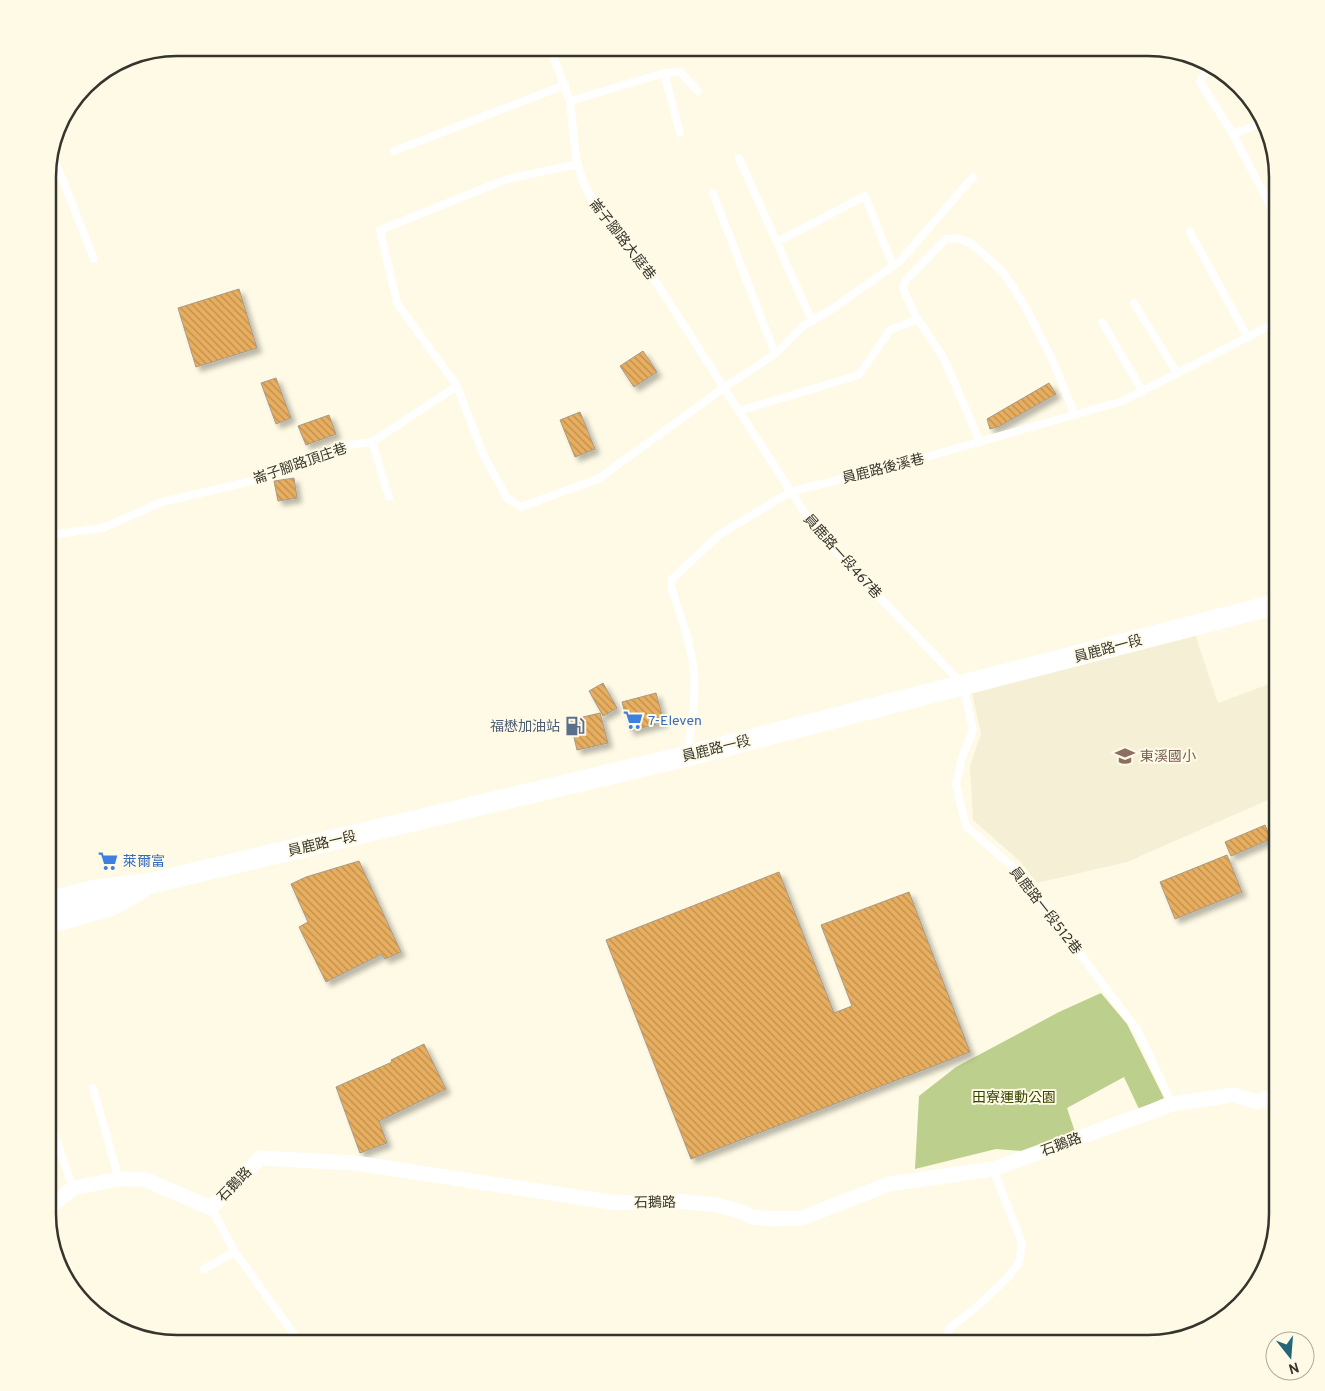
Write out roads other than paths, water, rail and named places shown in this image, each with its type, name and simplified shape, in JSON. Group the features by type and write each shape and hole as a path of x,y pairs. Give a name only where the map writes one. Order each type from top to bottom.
{"main road":[{"name":"員鹿路一段","path":"56,900 96,890 152,883 687,756 1269,606"},
{"name":"員鹿路一段","path":"56,920 110,906 152,883"}],"street":[{"name":"石鵝路","path":"56,1202 73,1188 119,1179 144,1179 210,1208 260,1158 356,1163 616,1203 677,1201 717,1205 752,1217 772,1219 802,1218 889,1184 993,1169 1172,1104 1233,1095 1258,1102 1269,1098"}],"lane":[{"name":"崙子腳路大庭巷","path":"553,57 570,101 578,164 584,184 595,205 614,224 636,251 725,387"},
{"path":"1206,71 1200,82 1233,134 1269,202"},
{"path":"570,101 664,73 680,72 698,91"},
{"path":"664,73 680,132"},
{"path":"394,151 564,85"},
{"path":"1233,134 1257,125"},
{"path":"739,158 812,321"},
{"path":"578,164 507,179 380,230 397,302 457,386 483,454 507,498 521,507 598,479 725,387 775,354 803,326 832,309 900,261 973,177"},
{"path":"57,166 94,259"},
{"path":"713,193 775,354"},
{"path":"777,242 865,196 893,266"},
{"path":"1190,232 1248,338"},
{"path":"980,442 944,359 918,319 902,288 906,280 946,239 957,238 972,244 1003,272 1025,306 1052,359 1074,415"},
{"path":"1134,303 1177,373"},
{"path":"739,411 859,375 890,330 918,319"},
{"path":"1102,322 1142,392"},
{"name":"員鹿路後溪巷","path":"687,756 694,704 694,672 671,586 672,579 720,535 790,492 912,461 1123,401 1269,327"},
{"name":"崙子腳路頂庄巷","path":"57,534 102,528 162,502 265,478 338,447 372,442 457,386"},
{"name":"員鹿路一段467巷","path":"725,387 815,529 963,686"},
{"path":"372,442 389,497"},
{"name":"員鹿路一段512巷","path":"963,686 973,730 962,758 956,784 966,826 1014,868 1138,1032 1172,1104"},
{"path":"93,1088 119,1179"},
{"path":"56,1135 73,1188"},
{"path":"947,1335 950,1328 980,1304 1008,1277 1019,1263 1022,1243 993,1169"},
{"path":"210,1208 235,1252 294,1335"},
{"path":"204,1269 235,1252"}],"place":[{"name":"7-Eleven","path":"633,720"},
{"name":"福懋加油站","path":"575,726"},
{"name":"東溪國小","path":"1125,756"},
{"name":"萊爾富","path":"108,861"}],"park label":[{"name":"田寮運動公園","path":"1014,1097"}]}
